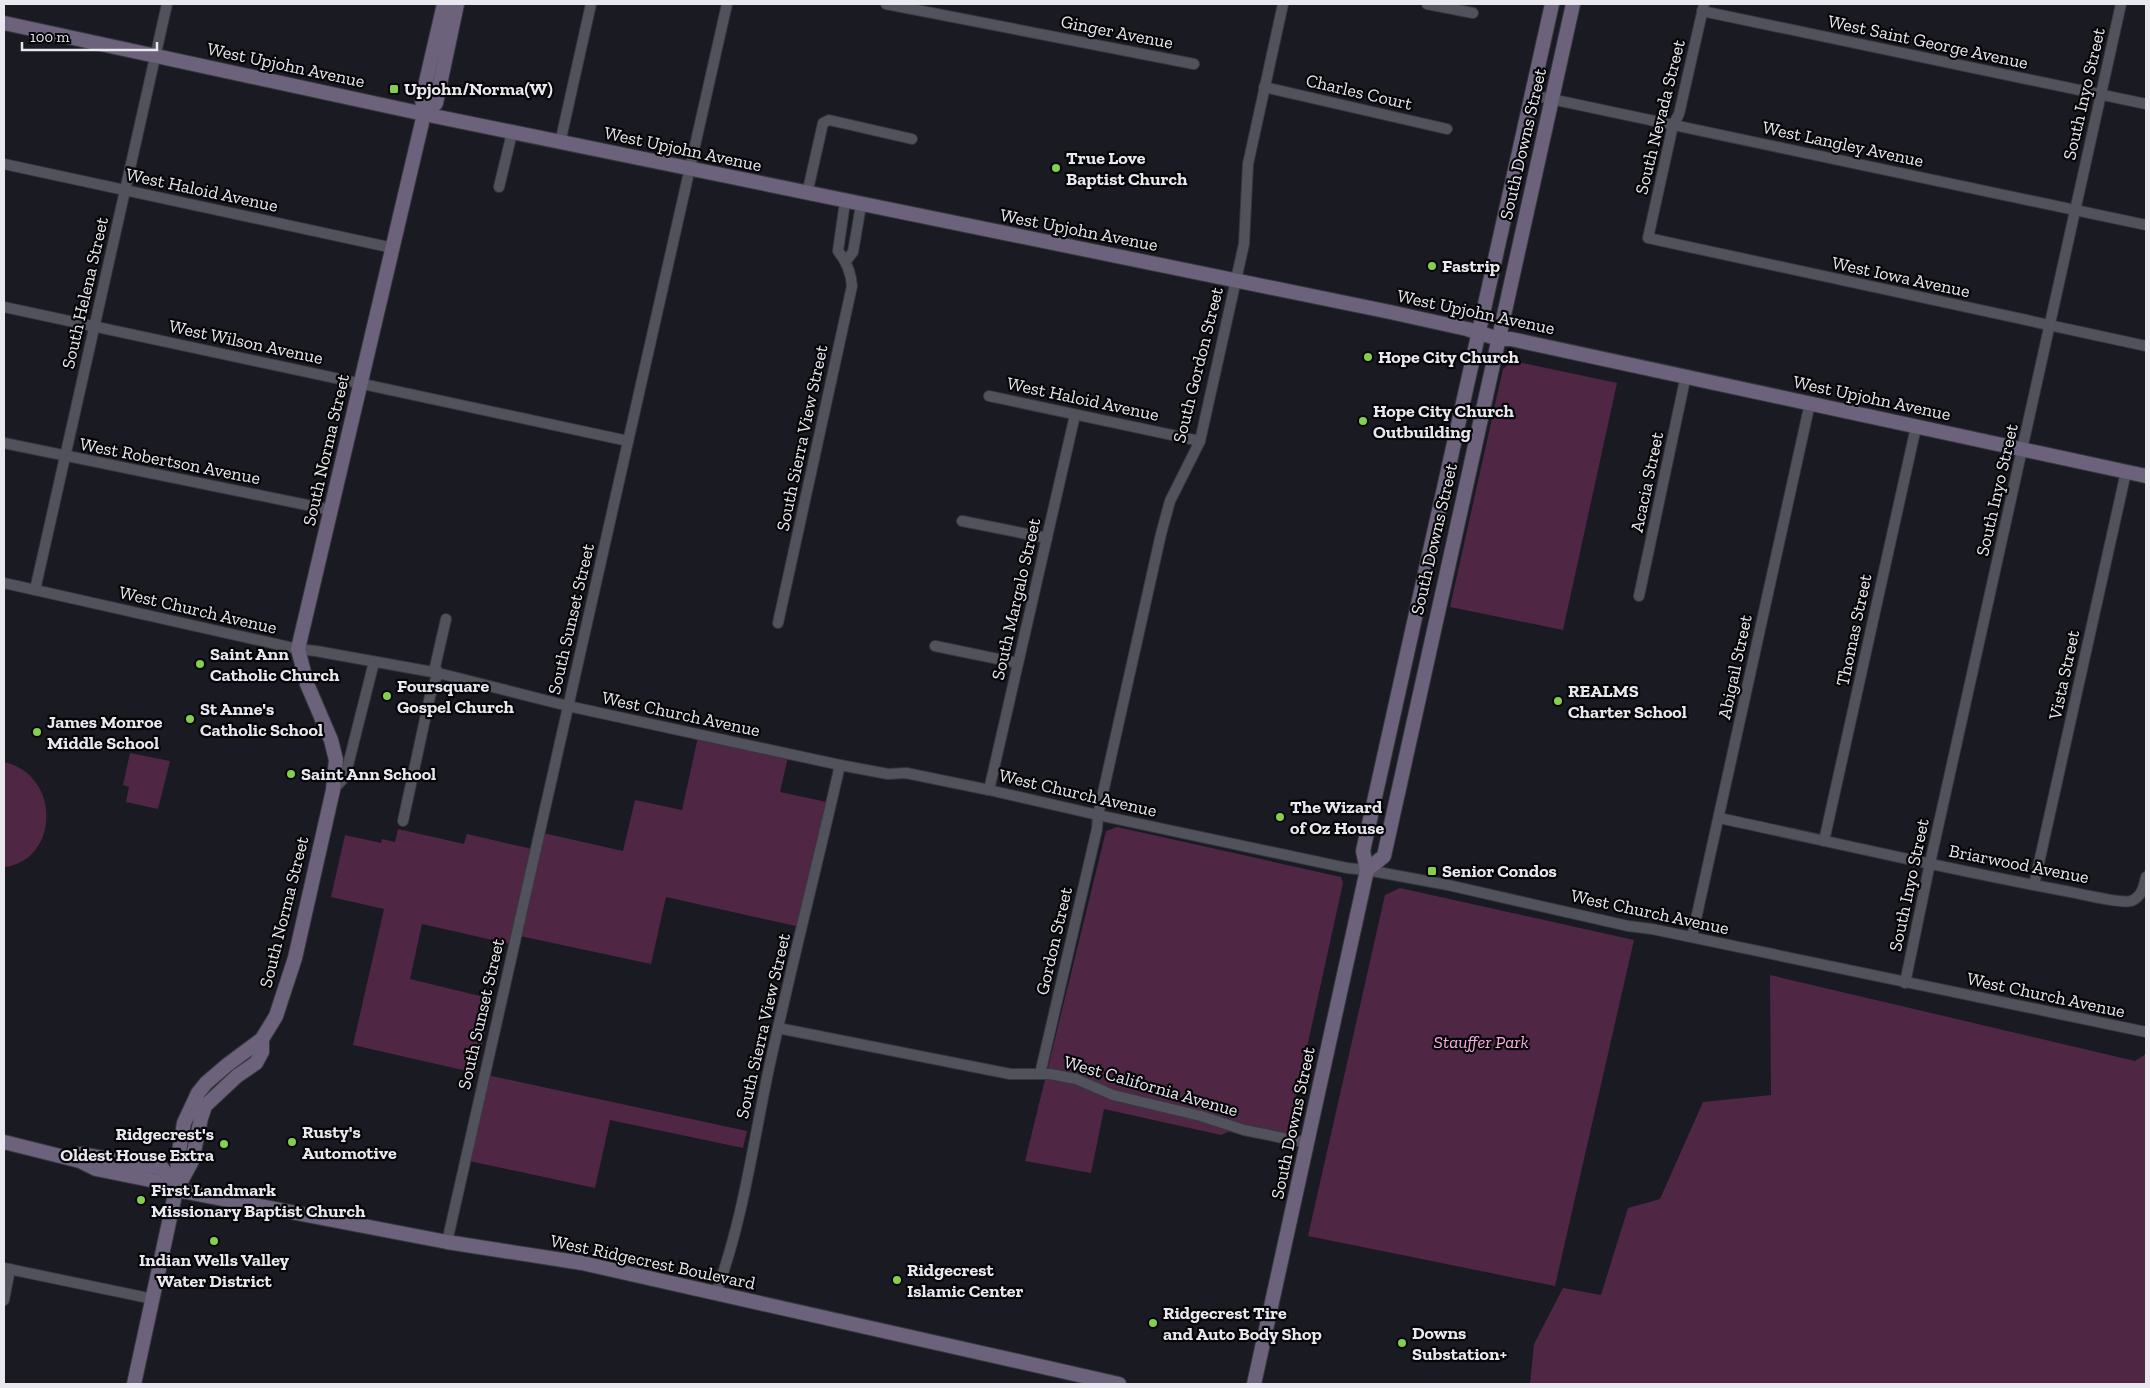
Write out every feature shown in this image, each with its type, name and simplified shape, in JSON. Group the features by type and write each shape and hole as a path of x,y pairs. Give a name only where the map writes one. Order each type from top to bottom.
{"main road":[{"name":"South Norma Street","path":"134,1384 176,1190 178,1157 184,1123 198,1093 220,1071 262,1039 276,1016 295,958 333,790 336,760 331,740 307,684 298,649 424,114 422,99 444,4"},
{"name":"South Norma Street","path":"424,114 436,103 457,4"},
{"name":"South Downs Street","path":"1254,1384 1367,870 1363,851 1552,4"},
{"name":"South Downs Street","path":"1367,870 1384,856 1573,4"},
{"name":"West Upjohn Avenue","path":"4,23 512,133 1235,280 2146,476"},
{"path":"4,1142 72,1158 80,1154 162,1168 176,1190"},
{"name":"West Ridgecrest Boulevard","path":"176,1190 446,1242 582,1263 1119,1384"}],"street":[{"name":"South Helena Street","path":"35,590 167,4"},
{"path":"560,143 591,4"},
{"name":"South Sunset Street","path":"446,1242 727,4"},
{"name":"Ginger Avenue","path":"886,4 1194,64"},
{"name":"South Gordon Street","path":"1098,815 1170,501 1200,441 1244,244 1248,164 1283,4"},
{"path":"1427,4 1473,13"},
{"name":"South Inyo Street","path":"1905,983 2121,4"},
{"name":"West Saint George Avenue","path":"1703,7 2146,104"},
{"name":"South Nevada Street","path":"1648,238 1673,125 1680,114 1703,7"},
{"name":"Charles Court","path":"1264,87 1447,128"},
{"name":"West Langley Avenue","path":"1532,95 2146,225"},
{"path":"807,194 823,123 829,120 912,138"},
{"path":"500,187 512,133"},
{"name":"West Haloid Avenue","path":"4,164 392,248"},
{"name":"South Sierra View Street","path":"778,622 852,286 852,276 846,261 838,251 845,202"},
{"path":"846,261 853,252 861,205"},
{"name":"West Iowa Avenue","path":"1648,238 2146,346"},
{"name":"West Wilson Avenue","path":"4,307 628,441"},
{"name":"Acacia Street","path":"1640,596 1686,376"},
{"name":"West Haloid Avenue","path":"989,396 1200,441"},
{"name":"Abigail Street","path":"1692,937 1810,403"},
{"name":"South Margalo Street","path":"989,790 1075,415"},
{"name":"Thomas Street","path":"1824,841 1916,427"},
{"name":"West Robertson Avenue","path":"4,443 331,510"},
{"name":"Vista Street","path":"2034,885 2126,472"},
{"path":"962,521 1046,538"},
{"name":"West Church Avenue","path":"4,584 298,649 316,650 438,673 568,706 840,765 888,774 906,773 1347,868 1456,887 1628,926 1692,937 2146,1032"},
{"path":"403,821 430,696 438,673 435,667 446,619"},
{"path":"935,646 1018,663"},
{"name":"South Norma Street","path":"333,790 345,777 374,662"},
{"name":"South Sierra View Street","path":"716,1293 746,1186 778,1028 840,765"},
{"name":"Gordon Street","path":"1040,1074 1095,838 1098,815"},
{"name":"Briarwood Avenue","path":"1719,818 2034,885 2129,902 2137,898 2142,891 2146,877"},
{"name":"West California Avenue","path":"778,1028 1010,1074 1050,1074 1076,1079 1113,1095 1201,1116 1244,1130 1308,1143"},
{"path":"4,1300 7,1269 153,1299"}],"green space":[{"path":"1513,361 1617,383 1563,630 1450,607 1503,369"},
{"path":"698,737 788,757 780,792 827,802 800,927 666,897 651,964 520,936 543,833 623,851 635,800 682,810"},
{"path":"130,753 170,761 158,809 126,802 129,787 123,785"},
{"path":"4,762 23,770 36,783 44,799 46,817 43,835 35,850 22,861 4,867"},
{"path":"1117,827 1341,877 1343,883 1288,1134 1233,1130 1221,1135 1104,1109 1091,1173 1025,1161 1106,831"},
{"path":"398,829 464,844 467,834 532,849 510,944 422,924 410,979 492,999 476,1073 353,1045 384,909 331,897 345,835 381,843 382,839 395,842"},
{"name":"Stauffer Park","path":"1400,888 1634,940 1555,1286 1308,1236 1385,895"},
{"path":"1770,975 2135,1061 2146,1054 2146,1384 1530,1384 1534,1344 1563,1288 1601,1295 1628,1208 1660,1199 1703,1102 1771,1095"},
{"path":"487,1075 747,1131 743,1148 610,1120 595,1188 469,1161"}],"place":[{"name":"Upjohn/Norma(W)","path":"394,89"},
{"name":"True Love Baptist Church","path":"1056,168"},
{"name":"Fastrip","path":"1432,266"},
{"name":"Hope City Church","path":"1368,357"},
{"name":"Hope City Church Outbuilding","path":"1363,421"},
{"name":"Saint Ann Catholic Church","path":"200,664"},
{"name":"Foursquare Gospel Church","path":"387,696"},
{"name":"REALMS Charter School","path":"1558,701"},
{"name":"St Anne's Catholic School","path":"190,719"},
{"name":"James Monroe Middle School","path":"37,732"},
{"name":"Saint Ann School","path":"291,774"},
{"name":"The Wizard of Oz House","path":"1280,817"},
{"name":"Senior Condos","path":"1432,871"},
{"name":"Rusty's Automotive","path":"292,1142"},
{"name":"Ridgecrest's Oldest House Extra","path":"224,1144"},
{"name":"First Landmark Missionary Baptist Church","path":"141,1200"},
{"name":"Indian Wells Valley Water District","path":"214,1241"},
{"name":"Ridgecrest Islamic Center","path":"897,1280"},
{"name":"Ridgecrest Tire and Auto Body Shop","path":"1153,1323"},
{"name":"Downs Substation+","path":"1402,1343"}]}
